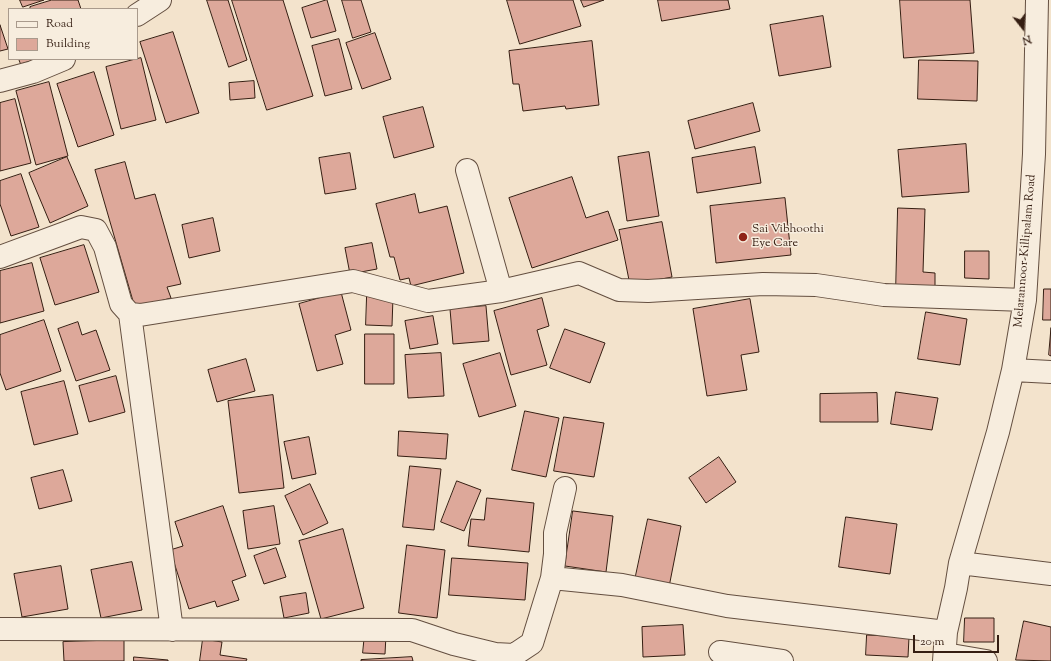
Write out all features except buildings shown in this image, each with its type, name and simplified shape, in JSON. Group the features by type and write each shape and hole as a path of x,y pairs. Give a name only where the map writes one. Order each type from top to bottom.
{"street":[{"path":"138,14 160,0"},
{"name":"Melarannoor-Killipalam Road","path":"944,657 946,632 960,563 998,432 1013,370 1025,300 1034,154 1037,0"},
{"path":"0,81 33,72 62,60"},
{"path":"467,170 501,291"},
{"path":"0,257 81,227 96,230 105,247 121,304 130,314 172,630"},
{"path":"130,314 140,315 353,281 428,301 501,291 579,272 619,290 648,291 762,284 816,285 884,295 1025,300"},
{"path":"1013,370 1051,372"},
{"path":"0,629 412,630 454,644 495,654 514,655 532,643 552,578 556,533 564,488"},
{"path":"960,563 1051,574"},
{"path":"552,578 622,585 727,606 946,632"},
{"path":"720,652 782,661"},
{"path":"944,657 986,661"}],"place":[{"name":"Sai Vibhoothi Eye Care","path":"743,237"}]}
